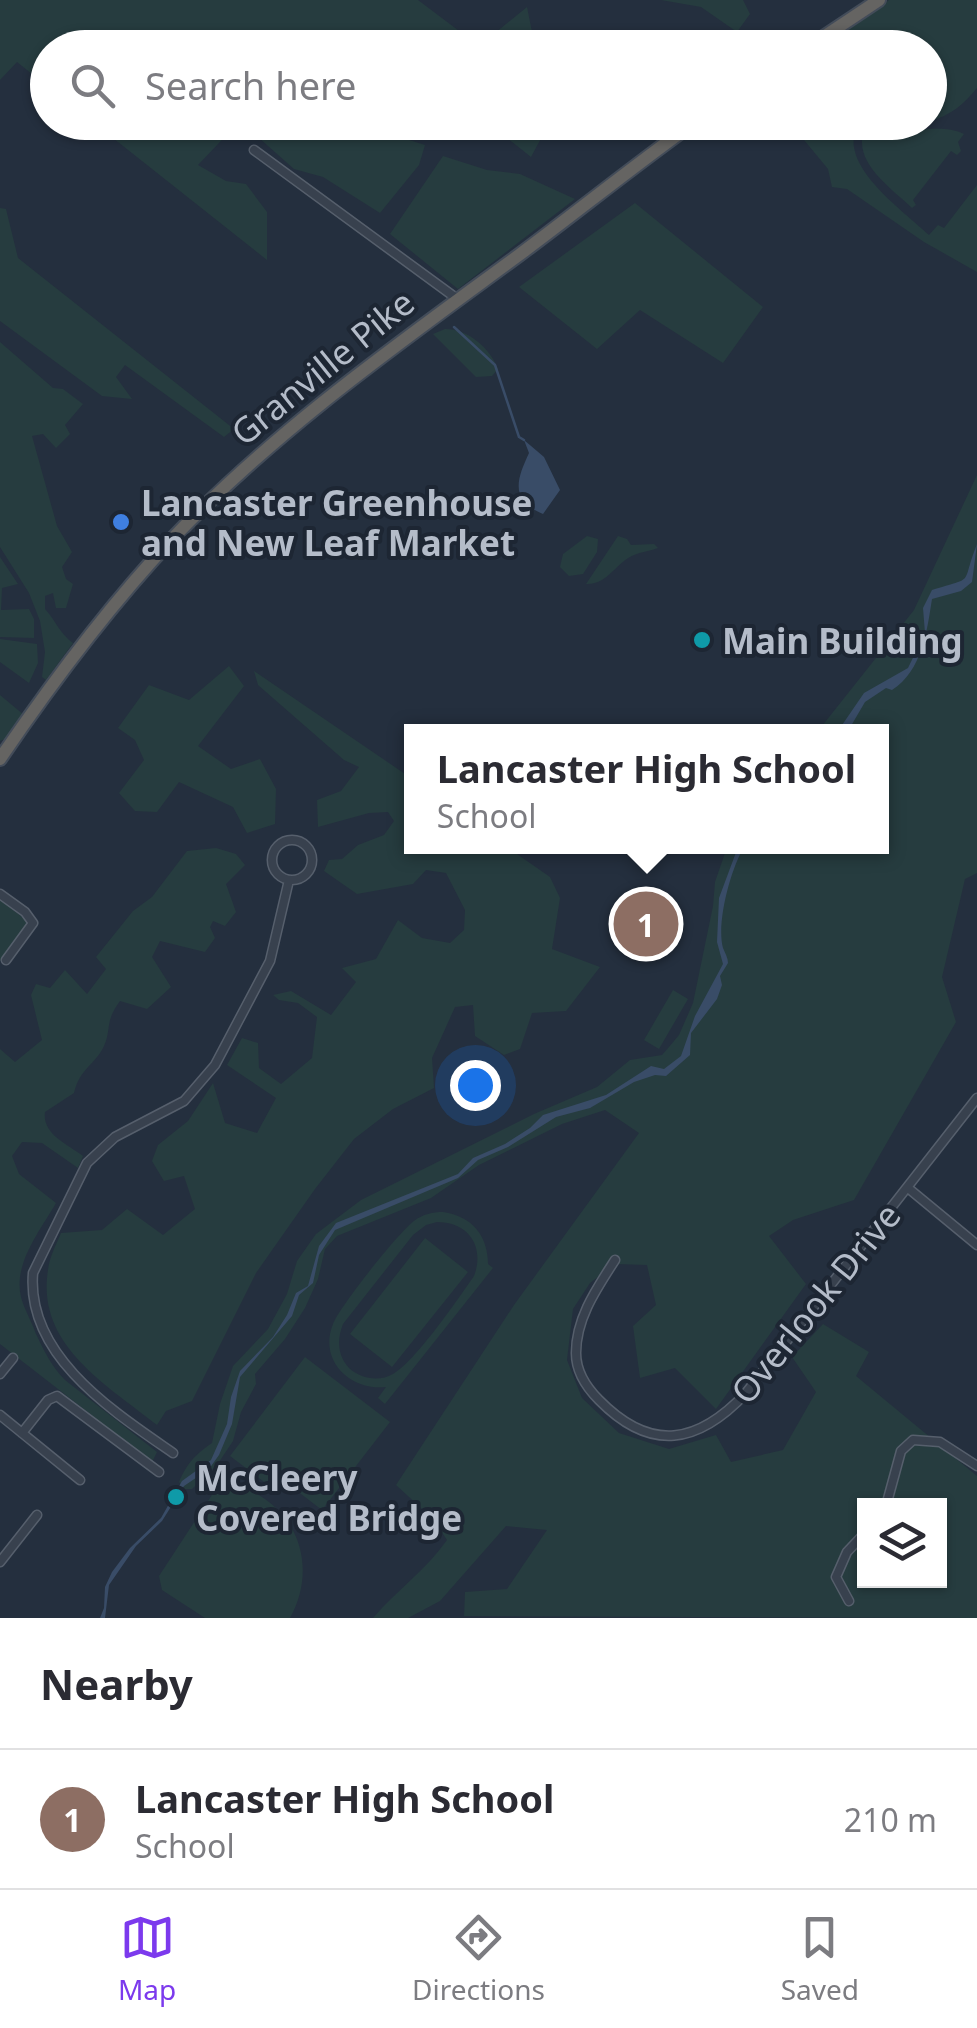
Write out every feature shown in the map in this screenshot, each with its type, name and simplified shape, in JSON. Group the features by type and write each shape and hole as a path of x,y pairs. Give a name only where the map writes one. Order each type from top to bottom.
{"highway":[{"path":"834,30 879,0"},
{"name":"Granville Pike","path":"0,760 91,632 186,524 300,418 671,140"}],"street":[{"path":"254,150 456,298"},
{"path":"295,840 308,848 312,863 304,876 289,880 276,872 272,857 280,844 295,840"},
{"path":"173,1453 66,1368 40,1319 33,1273 87,1163 115,1137 184,1102 215,1066 270,962 289,880"},
{"path":"0,894 32,923 6,960"},
{"name":"Overlook Drive","path":"614,1260 580,1321 576,1352 579,1373 590,1391 631,1426 651,1434 683,1435 715,1422 738,1401 977,1098"},
{"path":"908,1188 977,1245"},
{"path":"0,1374 13,1358"},
{"path":"22,1433 48,1400 57,1396 158,1472"},
{"path":"0,1416 80,1480"},
{"path":"888,1498 901,1451 913,1440 940,1442 977,1466"},
{"path":"0,1562 37,1515"},
{"path":"849,1601 836,1576 847,1552 857,1541"}],"green space":[{"path":"0,0 418,0 458,30 30,30 30,72 17,62 0,80"},
{"path":"661,0 743,0 750,14 738,30 734,30 701,7"},
{"path":"889,0 977,0 977,88 947,114 947,30 847,30"},
{"path":"527,7 532,30 499,30"},
{"path":"947,130 964,134 958,142 961,151 957,155 951,151 913,200 916,205 912,208 882,181 862,148 863,140 947,140"},
{"path":"115,140 222,140 198,165 226,181 246,184 267,212 267,260"},
{"path":"261,140 409,140 425,145 419,165 380,213 323,177 294,169"},
{"path":"510,140 540,140 531,157"},
{"path":"804,140 854,140 856,154 874,184 929,235 938,225 944,228 977,185 977,272 924,242 847,189 832,187 828,169"},
{"path":"443,156 487,170 520,174 575,199 458,289 390,234"},
{"path":"635,203 763,307 723,363 640,310 597,349 519,287"},
{"path":"0,208 6,209 18,258 234,429 224,437 125,365 116,377 132,399 102,396 0,321"},
{"path":"445,329 462,332 484,347 498,369 492,376 476,377 433,334"},
{"path":"0,342 53,388 63,389 83,404 65,425 70,434 56,448 43,434 32,436 57,526 72,552 62,567 66,579 73,584 66,608 56,608 53,593 45,596 45,609 73,643 46,680 42,677 45,652 40,621 29,593 0,547"},
{"path":"977,475 977,873 965,879 942,977 956,1022 854,1200 793,1220 769,1236 806,1284 716,1409 675,1368 640,1378 633,1326 656,1305 647,1265 615,1264 590,1283 573,1309 567,1360 582,1398 619,1433 669,1449 716,1435 731,1462 783,1450 816,1392 792,1357 823,1324 869,1352 856,1376 977,1476 977,1618 464,1616 465,1592 507,1589 547,1530 506,1526 440,1601 408,1618 373,1618 447,1540 433,1519 396,1485 514,1305 639,1133 605,1110 562,1124 479,1165 431,1198 337,1236 325,1249 318,1279 305,1308 255,1374 256,1384 241,1412 233,1441 217,1465 192,1489 185,1489 179,1482 185,1469 212,1443 233,1366 268,1329 287,1294 297,1261 316,1234 361,1200 597,1087 630,1060 662,1055 679,1035 693,1003 715,882 725,854 889,854 889,724 824,724 914,610"},
{"path":"587,536 598,539 597,552 583,574 569,576 560,567 563,554"},
{"path":"618,536 631,545 654,544 658,548 634,555 600,581 586,584"},
{"path":"0,557 18,584 2,588 1,610 29,609 34,619 34,638 0,637"},
{"path":"0,639 37,644 38,663 29,683 0,662"},
{"path":"229,666 244,686 198,746 231,769 260,759 276,789 275,824 247,833 233,807 179,782 157,812 135,811 119,793 144,760 135,740 118,728 149,685 189,700"},
{"path":"254,671 404,773 404,854 517,854 550,877 560,898 552,949 600,967 566,1011 532,1013 520,1049 504,1055 475,1036 473,1005 455,1007 432,1058 434,1088 393,1109 354,1139 256,1273 192,1401 166,1411 157,1425 79,1360 53,1320 47,1297 48,1270 61,1233 102,1230 127,1209 163,1235 195,1209 184,1176 164,1181 152,1161 158,1145 188,1121 213,1083 225,1123 257,1133 276,1098 227,1065 242,1038 258,1043 259,1068 281,1084 312,1058 317,1017 298,1003 273,995 291,991 331,1015 356,982 342,968 376,959 398,920 422,938 450,943 464,930 465,910 446,873 426,870 413,884 357,894 324,871 329,860 342,859 358,845 384,835 394,821 388,812 369,813 318,827 317,800 341,791 359,767 344,760 258,685"},
{"path":"0,695 24,715 8,738 0,741"},
{"path":"216,848 236,854 245,865 226,884 236,912 225,926 213,921 210,927 215,938 205,952 160,941 152,957 171,987 147,1009 120,1001 104,1046 80,1078 74,1093 45,1112 51,1132 83,1156 78,1168 42,1143 22,1142 12,1156 19,1174 56,1203 21,1272 21,1297 36,1334 65,1380 157,1452 152,1462 0,1344 0,1049 15,1062 42,1040 31,995 36,984 50,988 65,970 87,994 106,969 96,957 133,911 152,897 187,851"},
{"path":"0,900 30,923 0,961"},
{"path":"673,990 688,999 659,1049 644,1040"},
{"path":"439,1212 462,1218 476,1229 493,1268 385,1404 378,1398 386,1387 350,1379 334,1361 330,1350 333,1324 357,1287 406,1228 421,1217","holes":["448,1223 466,1231 476,1246 474,1276 402,1368 376,1379 354,1372 340,1352 343,1324 413,1235 426,1225"]},
{"path":"425,1238 468,1272 392,1367 350,1334"},
{"path":"305,1357 390,1422 322,1510 280,1478 272,1488 230,1456"},
{"path":"223,1478 279,1510 297,1538 303,1570 290,1618 205,1618 162,1590 159,1576"}],"water":[{"path":"524,440 544,457 560,490 543,514 520,495 519,480 529,453"},
{"path":"977,544 972,582 961,591 932,599 928,624 921,649 910,672 892,690 886,688 865,702 852,724 843,724 864,693 908,668 925,633 923,608 932,590 965,578"},
{"path":"735,854 740,854 723,911 721,937 728,963 720,976 722,985 717,999 691,1033 690,1055 666,1076 655,1075 634,1082 590,1108 556,1117 508,1147 478,1160 458,1178 335,1230 319,1255 313,1283 299,1295 292,1316 240,1377 232,1424 219,1455 209,1469 184,1486 162,1521 136,1546 109,1585 105,1618 100,1618 112,1572 161,1518 182,1481 211,1460 227,1424 240,1371 273,1337 296,1293 308,1286 319,1246 336,1223 458,1174 473,1158 505,1144 543,1115 606,1095 651,1066 664,1069 681,1056 695,1016 723,964 717,942 719,898"}],"waterway":[{"path":"454,327 495,365 519,437 524,440"}],"place":[{"name":"Lancaster Greenhouse and New Leaf Market","path":"121,522"},
{"name":"Main Building","path":"702,640"},
{"name":"Lancaster High School","path":"646,924"},
{"name":"McCleery Covered Bridge","path":"176,1497"}]}
